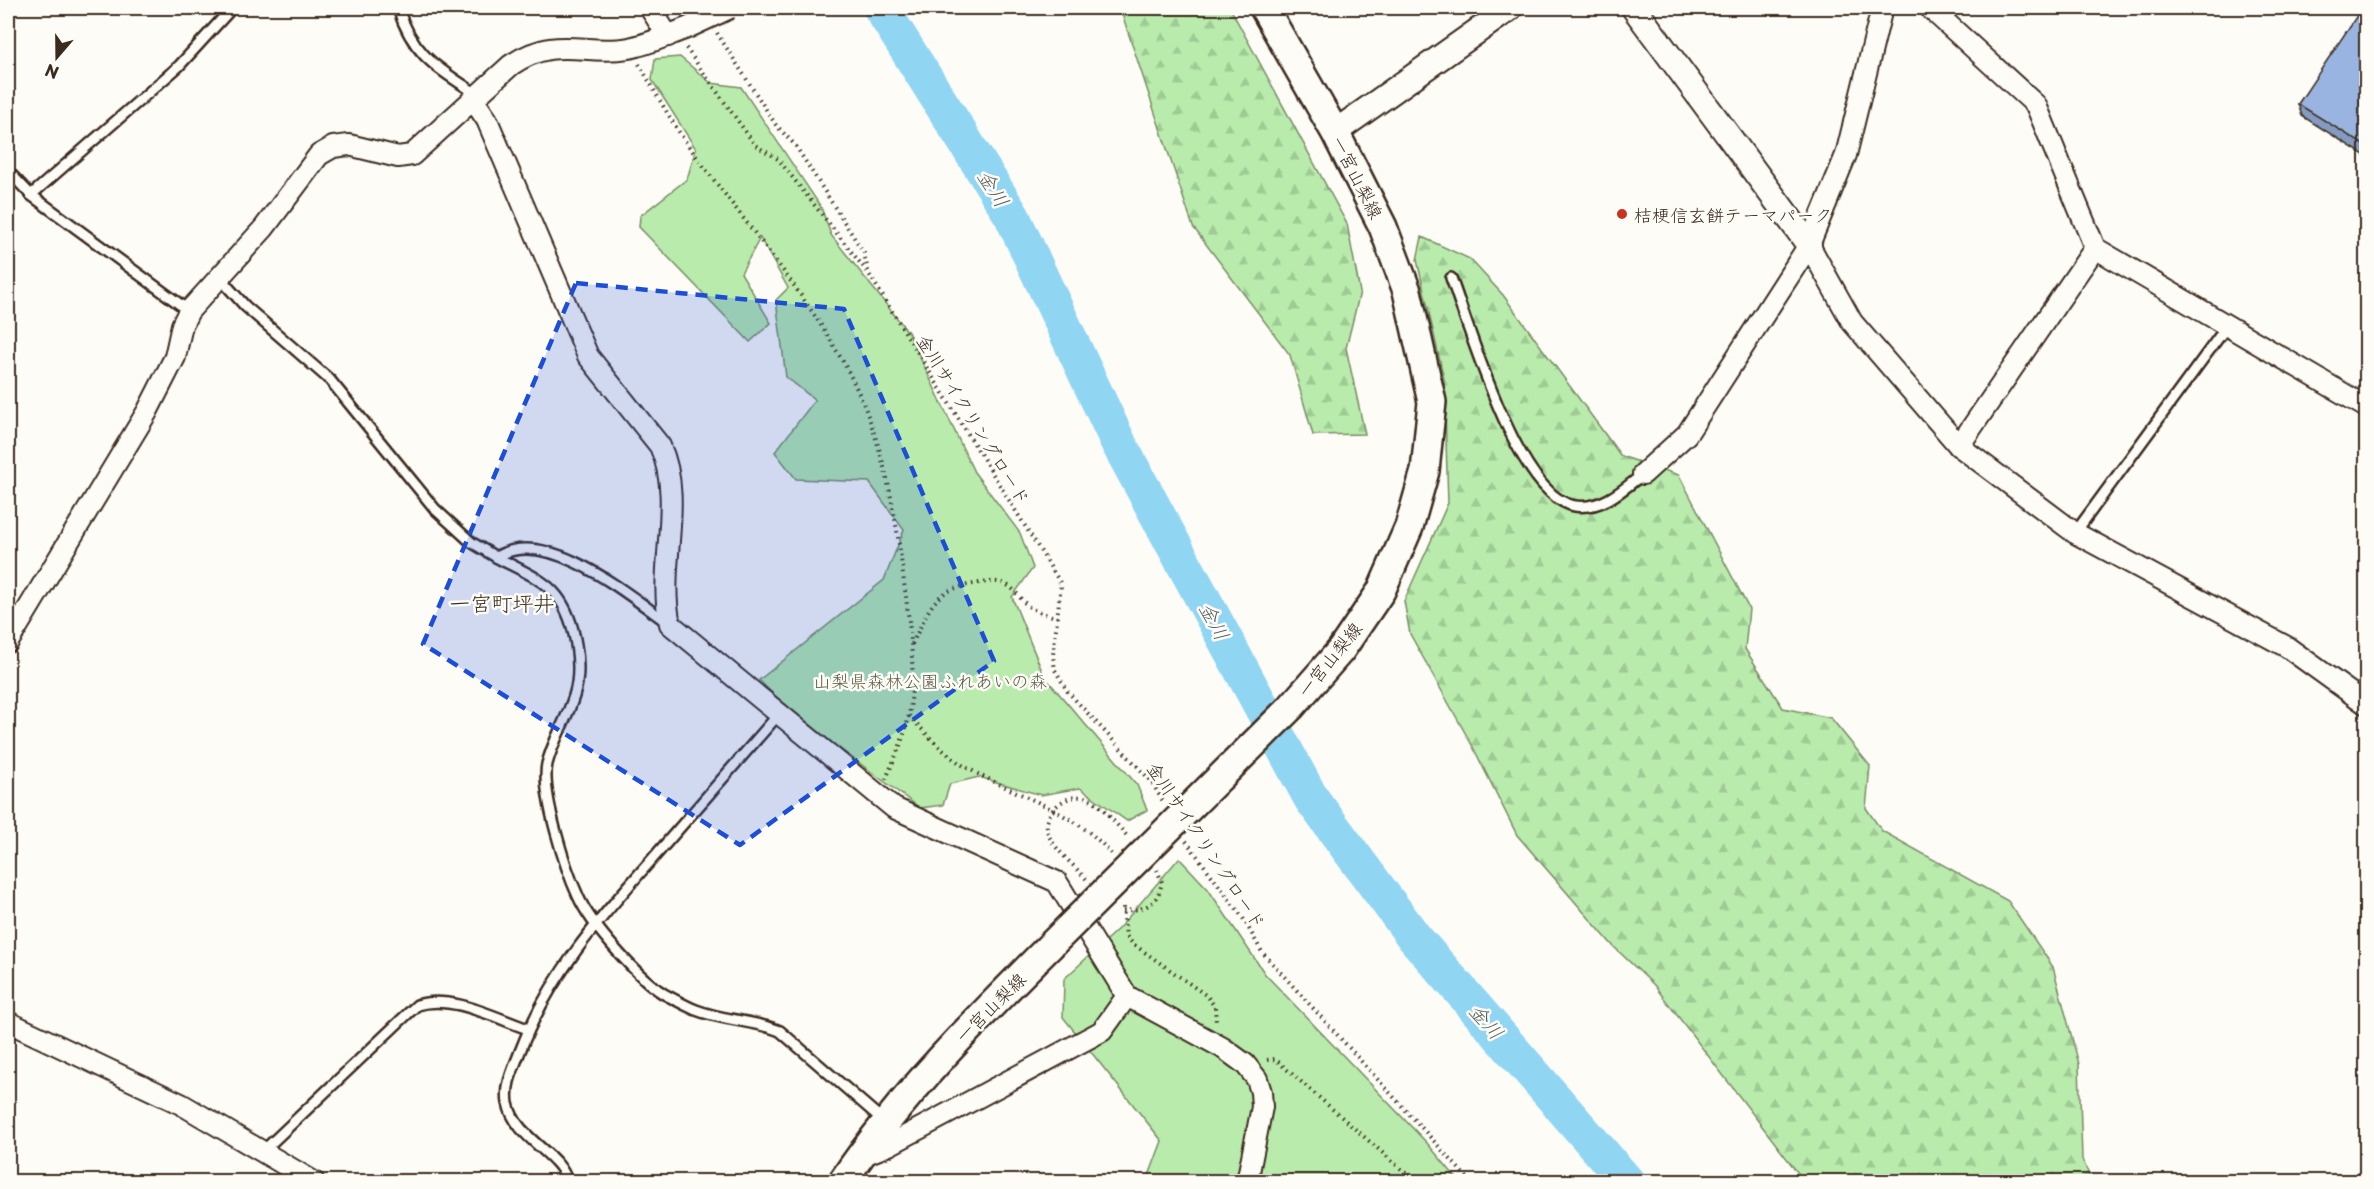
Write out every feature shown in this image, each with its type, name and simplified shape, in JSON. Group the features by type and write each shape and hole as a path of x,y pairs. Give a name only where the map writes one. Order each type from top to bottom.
{"main road":[{"name":"一宮山梨線","path":"842,1182 859,1157 951,1046 1050,946 1112,899 1341,650 1381,591 1409,527 1425,471 1432,402 1407,291 1383,227 1335,132 1264,8"}],"street":[{"path":"650,8 668,36"},
{"path":"8,642 147,412 175,357 189,311 264,228 319,155 333,147 349,145 398,157 412,155 511,65 540,50 557,47 629,48 668,36 730,8"},
{"path":"1335,132 1510,8"},
{"path":"1634,8 1809,245 1852,322 1959,446 2075,533 2287,647 2367,704"},
{"path":"1643,474 1688,434 1809,245 1846,155 1882,8"},
{"path":"1930,8 2036,105 2095,248 2367,407"},
{"path":"476,97 588,356 660,446 668,463 669,522 665,605 670,624 894,808 927,825 996,853 1057,882 1127,996 1211,1042 1245,1064 1257,1079 1262,1107 1247,1182"},
{"path":"1959,446 2095,248"},
{"path":"859,1157 889,1145 1102,1031 1127,996"},
{"path":"8,1022 181,1104 314,1182"}],"lane":[{"path":"31,195 179,66 232,8"},
{"path":"398,8 405,30 416,49 429,62 476,97"},
{"path":"8,171 31,195 189,311"},
{"path":"220,278 245,306 330,380 435,509 471,542 544,584 557,597 568,616 580,664 579,680 547,765 548,795 578,896 596,923 640,976 663,993 697,1010 765,1024 780,1031 886,1124"},
{"path":"1451,278 1483,375 1519,450 1553,497 1574,506 1599,504 1643,474"},
{"path":"2075,533 2227,326"},
{"path":"496,557 508,550 537,551 574,560 670,624"},
{"path":"567,1182 566,1176 555,1162 523,1132 512,1118 508,1101 508,1083 528,1029 548,990 596,923 778,715"},
{"path":"262,1152 417,1005 431,1001 447,1002 528,1029"}],"path":[{"name":"金川サイクリングロード","path":"713,27 776,125 795,146 864,253 869,274"},
{"name":"金川サイクリングロード","path":"668,36 687,48 755,145 778,159 869,274 1061,584 1053,655 1068,692 1151,781 1167,810"},
{"path":"629,48 687,143 799,292 848,371 875,439 890,490 912,645 909,716 880,797"},
{"path":"912,645 928,612 945,591 955,586 998,581 1008,585 1026,604 1039,612 1057,617"},
{"path":"909,716 952,758 1074,823 1096,837 1115,860"},
{"path":"1109,816 1087,798 1073,797 1055,807 1047,827 1050,838 1112,899 1126,936 1133,944 1207,996 1215,1007 1217,1020 1211,1042"},
{"name":"金川サイクリングロード","path":"1184,838 1243,918 1262,952 1471,1182"},
{"path":"1245,1064 1275,1059 1416,1182"}],"highlighted area":[{"path":"576,283 844,309 994,661 740,845 423,644"}],"green space":[{"path":"1120,8 1230,8 1347,224 1360,292 1346,348 1365,434 1313,435 1290,355 1193,227"},
{"name":"山梨県森林公園ふれあいの森","path":"680,57 711,83 741,87 821,207 831,235 908,332 974,472 1020,533 1033,568 1012,597 1044,676 1137,785 1147,810 1127,821 1080,788 1041,795 979,777 950,784 943,805 920,808 793,714 759,680 884,580 904,530 869,482 796,479 775,452 815,400 786,377 776,300 788,288 760,238 741,273 771,323 750,342 639,227 640,216 687,179 696,149 652,80 655,59"},
{"path":"1422,237 1470,259 1503,295 1621,456 1679,475 1749,609 1745,649 1783,708 1831,718 1870,766 1866,808 1882,831 2008,901 2053,967 2079,1064 2082,1159 2092,1181 1804,1181 1654,985 1614,947 1517,835 1473,747 1410,634 1404,601 1448,503 1444,379 1417,260"},
{"path":"1179,858 1208,889 1265,974 1427,1143 1459,1181 1147,1181 1162,1141 1063,1017 1064,979 1119,928"}],"building":[{"path":"2362,8 2367,8 2367,147 2298,104"}],"waterway":[{"name":"金川","path":"881,8 1012,216 1119,444 1311,798 1414,937 1627,1182"}],"place":[{"name":"桔梗信玄餅テーマパーク","path":"1622,214"}],"district":[{"name":"一宮町坪井","path":"502,602"}]}
